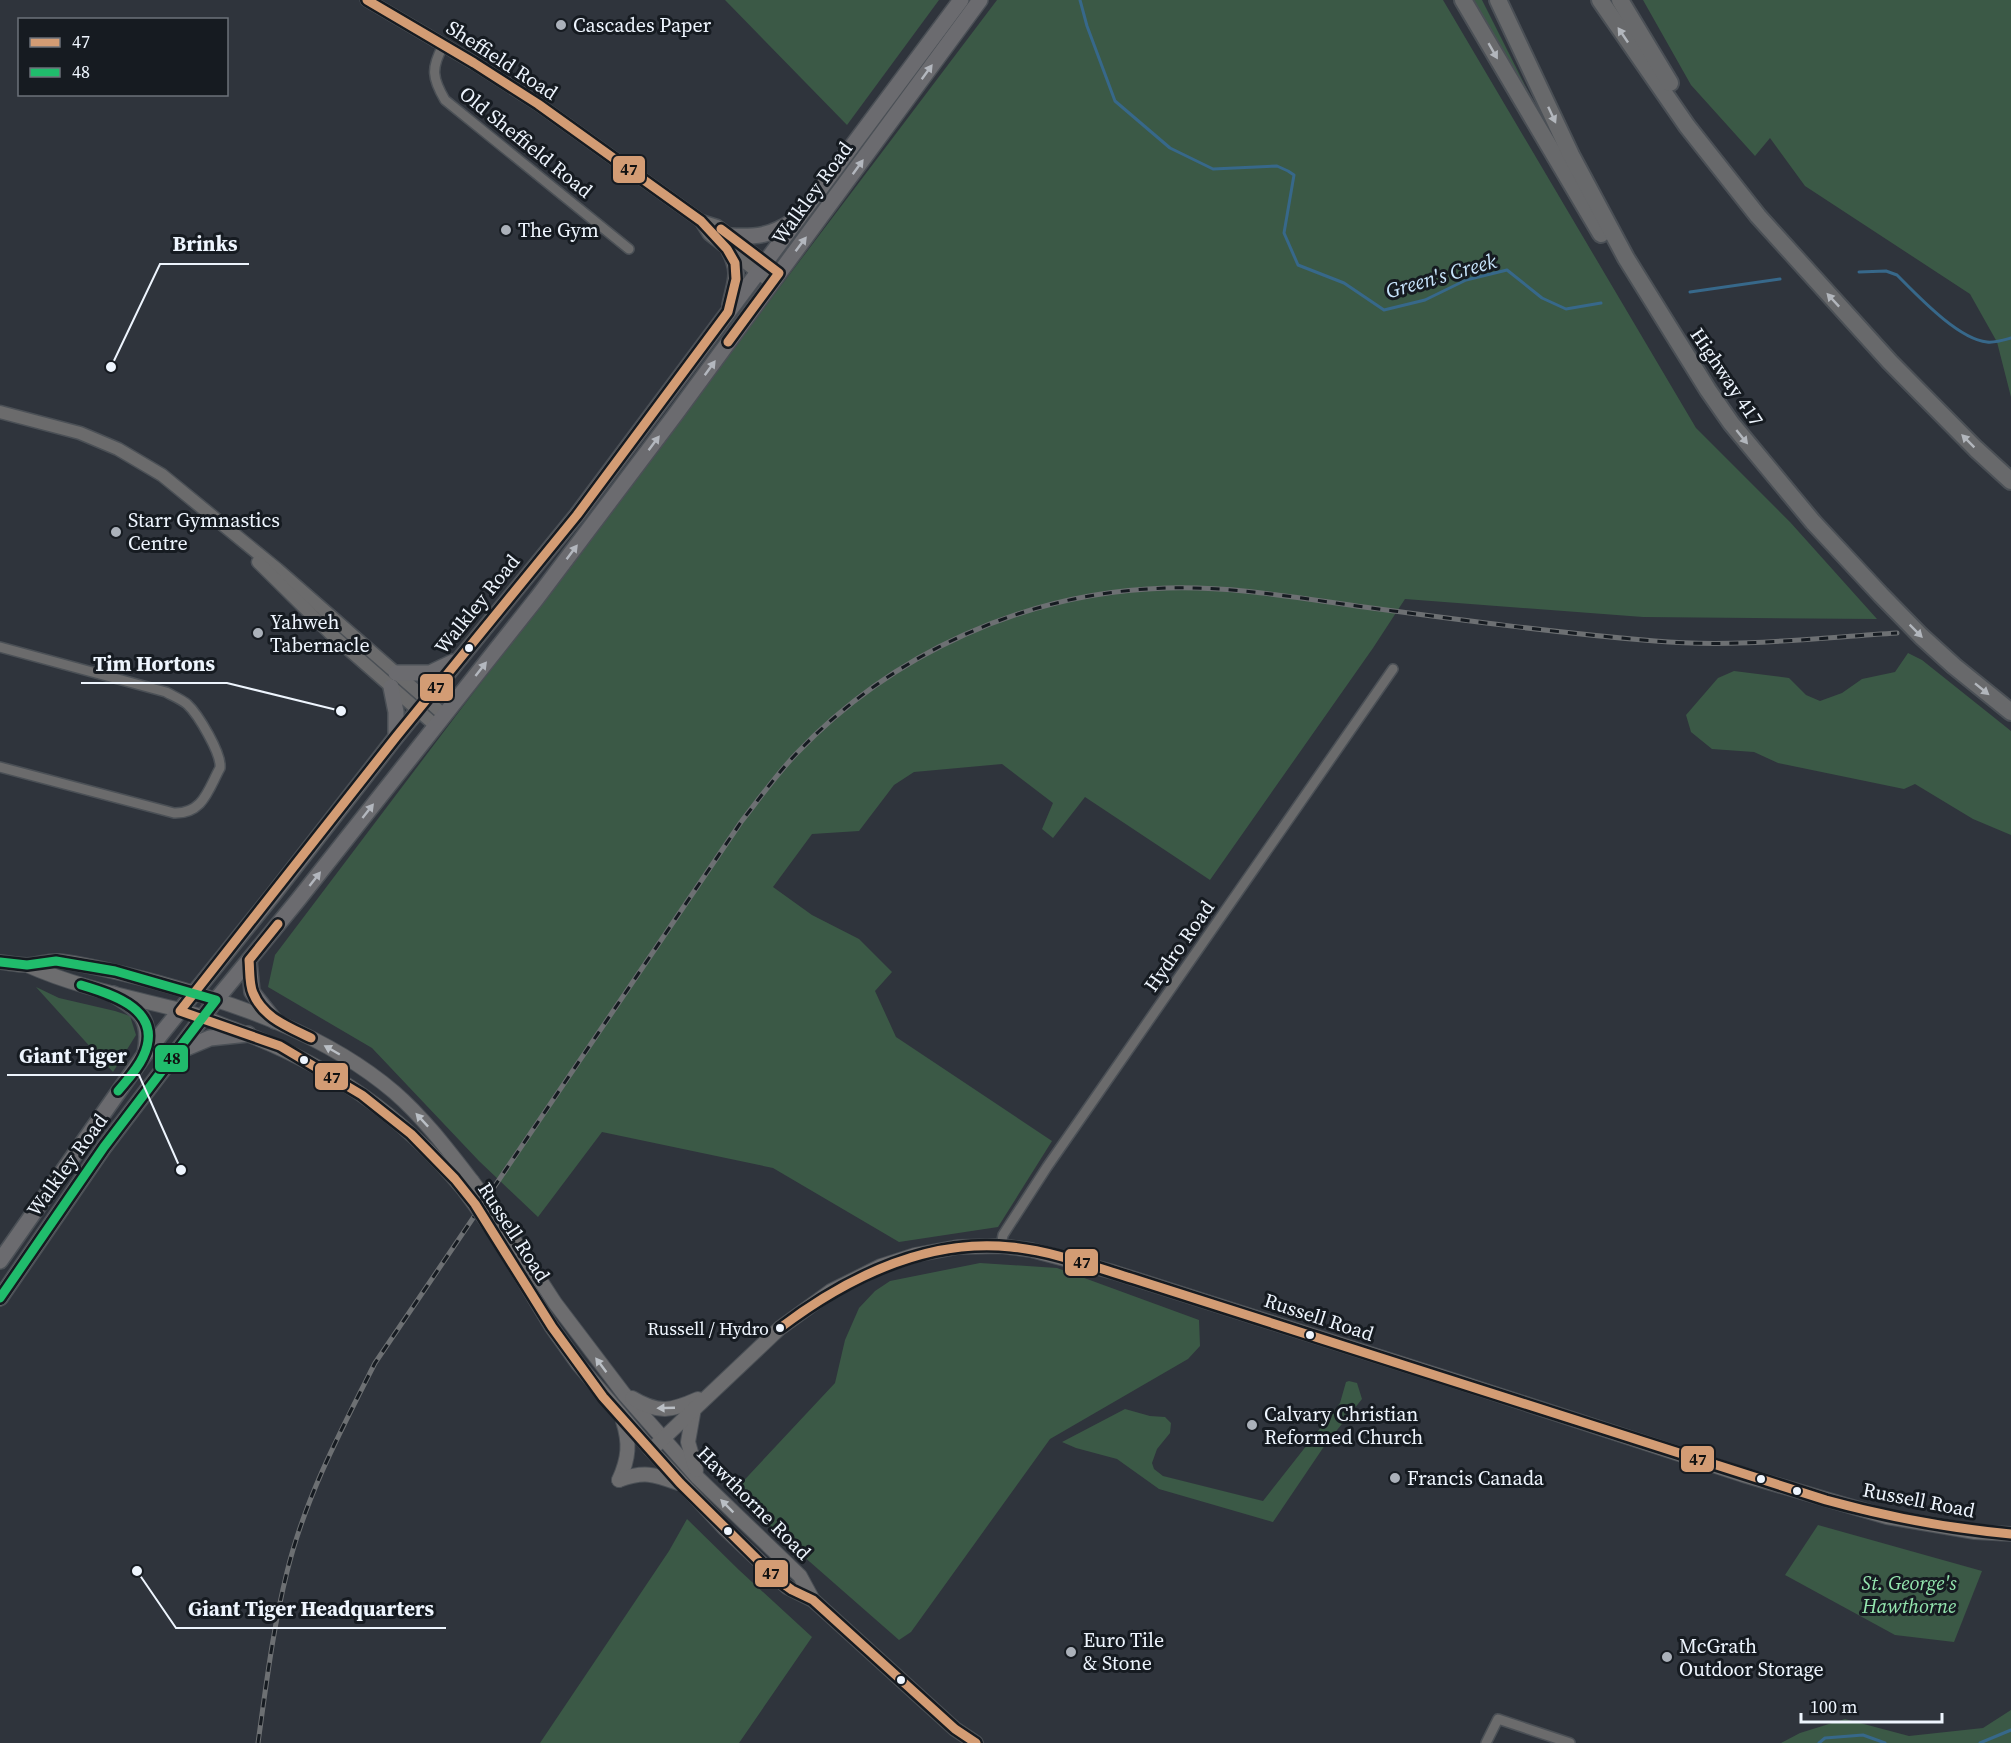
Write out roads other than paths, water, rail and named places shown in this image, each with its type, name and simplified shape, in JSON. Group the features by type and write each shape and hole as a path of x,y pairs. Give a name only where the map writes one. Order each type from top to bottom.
{"highway":[{"path":"1463,0 1572,187 1646,307 1676,351 1708,390"},
{"name":"Highway 417","path":"1498,0 1571,155 1640,283 1731,423 1806,513 1881,595 1954,666 2011,712"},
{"path":"1600,0 1687,126 1758,216 1890,362 2011,481"},
{"path":"1620,0 1659,66 1758,216"}],"main road":[{"name":"Walkley Road","path":"0,1261 145,1054 396,736 577,515 961,0"},
{"name":"Walkley Road","path":"0,1298 97,1156 216,1000 440,720 634,470 980,0"},
{"path":"728,312 737,270 730,243 769,234 800,216"},
{"path":"396,736 394,680 430,673 459,659"},
{"path":"249,960 252,992 275,1021"},
{"name":"Russell Road","path":"0,962 27,965 56,961 115,971 195,993 275,1021 330,1048 381,1082 427,1125 500,1230 555,1303 624,1394 663,1438"},
{"name":"Russell Road","path":"27,965 53,977 203,1017 280,1046 375,1104 409,1131 443,1165 468,1185"},
{"path":"112,994 133,1006 146,1022 148,1040 145,1054"},
{"path":"176,1052 210,1038 248,1034"},
{"name":"Russell Road","path":"500,1230 551,1326 578,1364 651,1450 708,1394 790,1320 819,1298 857,1277 893,1262 928,1252 958,1247 1001,1246 1031,1250 1113,1272 1743,1475 1887,1517 1976,1532 2011,1534"},
{"path":"624,1394 646,1406 663,1410 676,1408 708,1394"},
{"path":"694,1408 688,1442 690,1457 698,1478"},
{"path":"621,1416 627,1433 629,1449 619,1480 644,1473 681,1484"},
{"name":"Hawthorne Road","path":"663,1438 698,1478 800,1576 813,1600"},
{"name":"Hawthorne Road","path":"651,1450 725,1529 787,1587 813,1600 955,1730 965,1743"},
{"name":"Hawthorne Road","path":"955,1730 976,1743"}],"street":[{"name":"Sheffield Road","path":"367,0 420,30 538,104 701,221 717,226 730,243 775,278"},
{"name":"Old Sheffield Road","path":"443,46 435,61 434,73 436,85 445,100 629,249"},
{"path":"0,412 80,433 118,449 162,475 207,511 440,720"},
{"path":"0,647 166,692 188,705 216,747 220,763 200,804 194,810 183,813 174,813 0,767"},
{"name":"Hydro Road","path":"1001,1246 1003,1235 1047,1167 1393,669"},
{"path":"1486,1743 1498,1719 1570,1743"}],"waterway":[{"name":"Green's Creek","path":"1080,0 1087,26 1115,101 1170,148 1213,169 1277,166 1294,175 1284,233 1298,265 1344,283 1384,310 1425,300 1466,280 1507,270 1542,298 1566,309 1601,303"},
{"name":"Green's Creek","path":"1859,272 1886,271 1897,275 1951,325 1976,339 1990,342 2011,338"},
{"name":"Green's Creek","path":"1690,292 1780,279"},
{"path":"1980,1743 2011,1730"},
{"path":"1819,1743 1825,1738 1863,1735 1885,1743"}],"railway":[{"path":"258,1743 278,1614 295,1545 325,1465 375,1363 741,822 796,754 834,718 875,686 918,658 965,635 1013,616 1063,601 1115,592 1167,588 1241,591 1546,630 1685,643 1776,642 1897,633"}],"place":[{"name":"Cascades Paper","path":"561,25"},
{"name":"The Gym","path":"506,230"},
{"name":"Brinks","path":"111,367"},
{"name":"Starr Gymnastics Centre","path":"116,532"},
{"name":"Yahweh Tabernacle","path":"258,633"},
{"name":"Tim Hortons","path":"341,711"},
{"name":"Giant Tiger","path":"181,1170"},
{"name":"Russell / Hydro","path":"780,1328"},
{"name":"Calvary Christian Reformed Church","path":"1252,1425"},
{"name":"Francis Canada","path":"1395,1478"},
{"name":"Giant Tiger Headquarters","path":"137,1571"},
{"name":"Euro Tile & Stone","path":"1071,1652"},
{"name":"McGrath Outdoor Storage","path":"1667,1657"}],"park label":[{"name":"St. George's Hawthorne","path":"1909,1594"}]}
